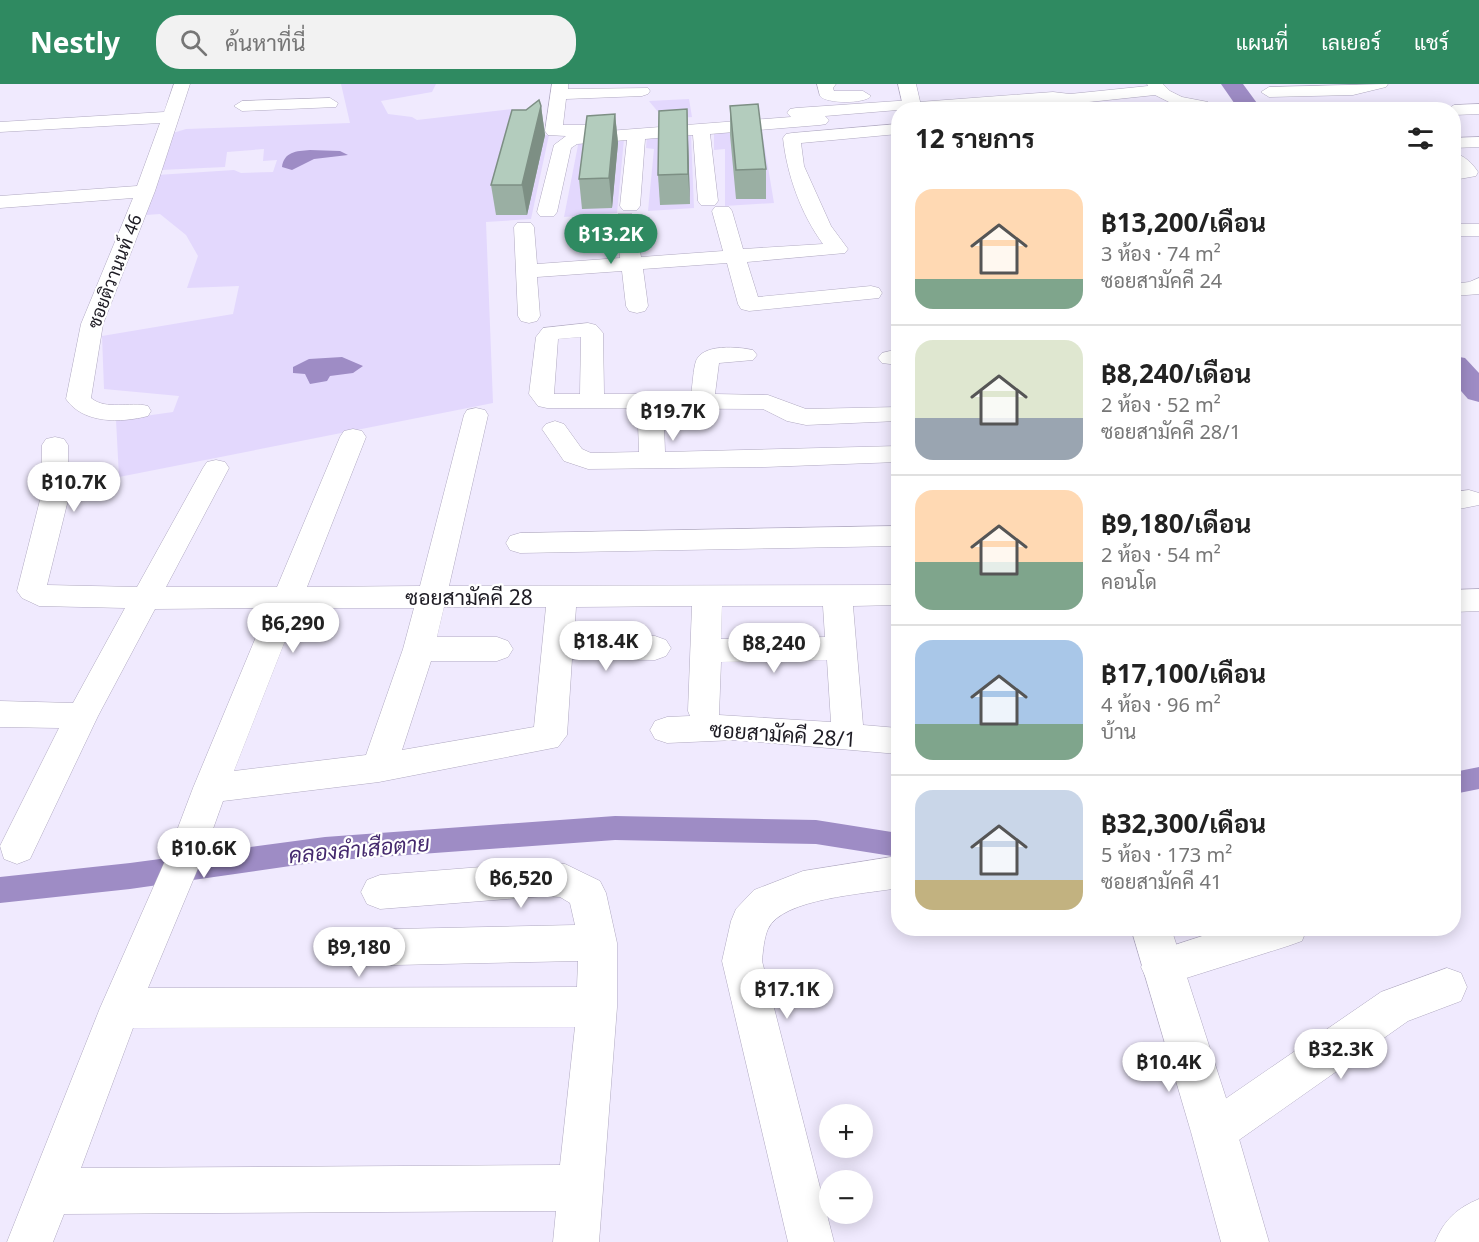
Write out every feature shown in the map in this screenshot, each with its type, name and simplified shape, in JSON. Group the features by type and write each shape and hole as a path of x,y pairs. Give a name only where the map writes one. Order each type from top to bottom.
{"main road":[{"path":"1156,948 1214,1132 1245,1242"}],"street":[{"name":"ซอยติวานนท์ 46","path":"139,411 92,410 82,405 78,399 92,324 145,191 182,84"},
{"path":"828,84 824,86 828,96 909,102 1047,92"},
{"path":"1269,92 1353,90 1380,84"},
{"path":"909,102 964,90 1002,85 1047,92 1070,99 1157,87 1179,102"},
{"path":"637,306 627,212 641,129 642,87 560,89 554,131 588,129 641,129 701,128 891,104"},
{"path":"1047,92 1055,102"},
{"path":"1091,96 1108,102"},
{"path":"242,104 330,103"},
{"path":"547,212 563,145 567,141 641,129 891,104"},
{"path":"1461,110 1479,109"},
{"path":"0,127 170,117"},
{"path":"701,128 715,206 735,256 749,304 871,293"},
{"path":"526,271 838,249 821,226 795,166 792,138 891,130"},
{"path":"1461,143 1479,142"},
{"path":"1461,165 1469,172 1461,174"},
{"path":"0,202 145,191"},
{"path":"524,226 529,316"},
{"path":"1461,230 1479,230"},
{"path":"1461,289 1475,288 1479,284"},
{"path":"702,401 708,360 718,355 745,355"},
{"path":"593,389 702,401 768,402 796,416 806,417 891,414"},
{"path":"379,768 419,649 476,415"},
{"path":"651,423 652,460"},
{"path":"555,429 566,448 580,459 652,460 891,454"},
{"path":"30,1242 120,1008 353,437"},
{"name":"ซอยสามัคคี 28","path":"55,445 55,496 31,588 39,595 146,598 891,595"},
{"path":"17,848 82,716 216,468"},
{"path":"520,543 891,536"},
{"path":"837,595 848,722"},
{"path":"210,788 379,768 546,738 550,735 562,596"},
{"path":"704,711 707,596"},
{"path":"1461,601 1479,600"},
{"path":"557,648 655,648"},
{"path":"705,651 841,648"},
{"path":"419,649 497,649"},
{"path":"0,714 82,716"},
{"name":"ซอยสามัคคี 28/1","path":"667,730 735,727 891,740"},
{"path":"811,1242 742,961 750,921 767,902 803,888 891,873"},
{"path":"380,892 545,879 565,881 586,893 598,943 597,1007 576,1242"},
{"path":"1156,948 1235,936"},
{"path":"350,948 598,943"},
{"path":"1214,1132 1395,1006 1447,987"},
{"path":"120,1008 597,1007"},
{"path":"51,1191 580,1188"},
{"path":"1458,1242 1479,1222"}],"shaded area":[{"path":"341,84 436,84 432,92 381,101 388,114 412,117 417,120 513,109 506,138 549,135 531,219 486,222 493,403 119,477 116,420 173,412 179,396 104,389 102,336 233,314 239,286 187,288 198,256 186,235 160,214 146,215 157,175 234,170 241,173 273,172 277,160 263,161 264,149 227,152 225,167 161,170 173,133 186,129 350,123"},
{"path":"689,99 692,117 664,119 649,101"},
{"path":"758,127 762,131 774,203 725,206 725,149 714,150 714,131"},
{"path":"691,134 694,208 648,211 654,149 646,148 647,136"},
{"path":"624,139 617,213 564,217 579,140"},
{"path":"310,150 340,151 348,155 314,159 292,170 282,167 288,155"},
{"path":"342,357 363,366 353,373 330,376 327,381 310,384 305,374 293,373 293,367 309,359"}],"building":[{"path":"539,100 541,106 522,185 491,185 512,110 526,110"},
{"path":"758,104 766,169 736,170 730,106"},
{"path":"687,109 688,174 658,175 659,111"},
{"path":"615,114 609,178 579,179 587,116"}],"waterway":[{"path":"1232,84 1245,102"},
{"path":"1461,373 1479,392"},
{"name":"คลองลำเสือตาย","path":"1461,782 1479,778"},
{"name":"คลองลำเสือตาย","path":"0,890 130,876 325,849 615,828 816,832 891,844"}]}
